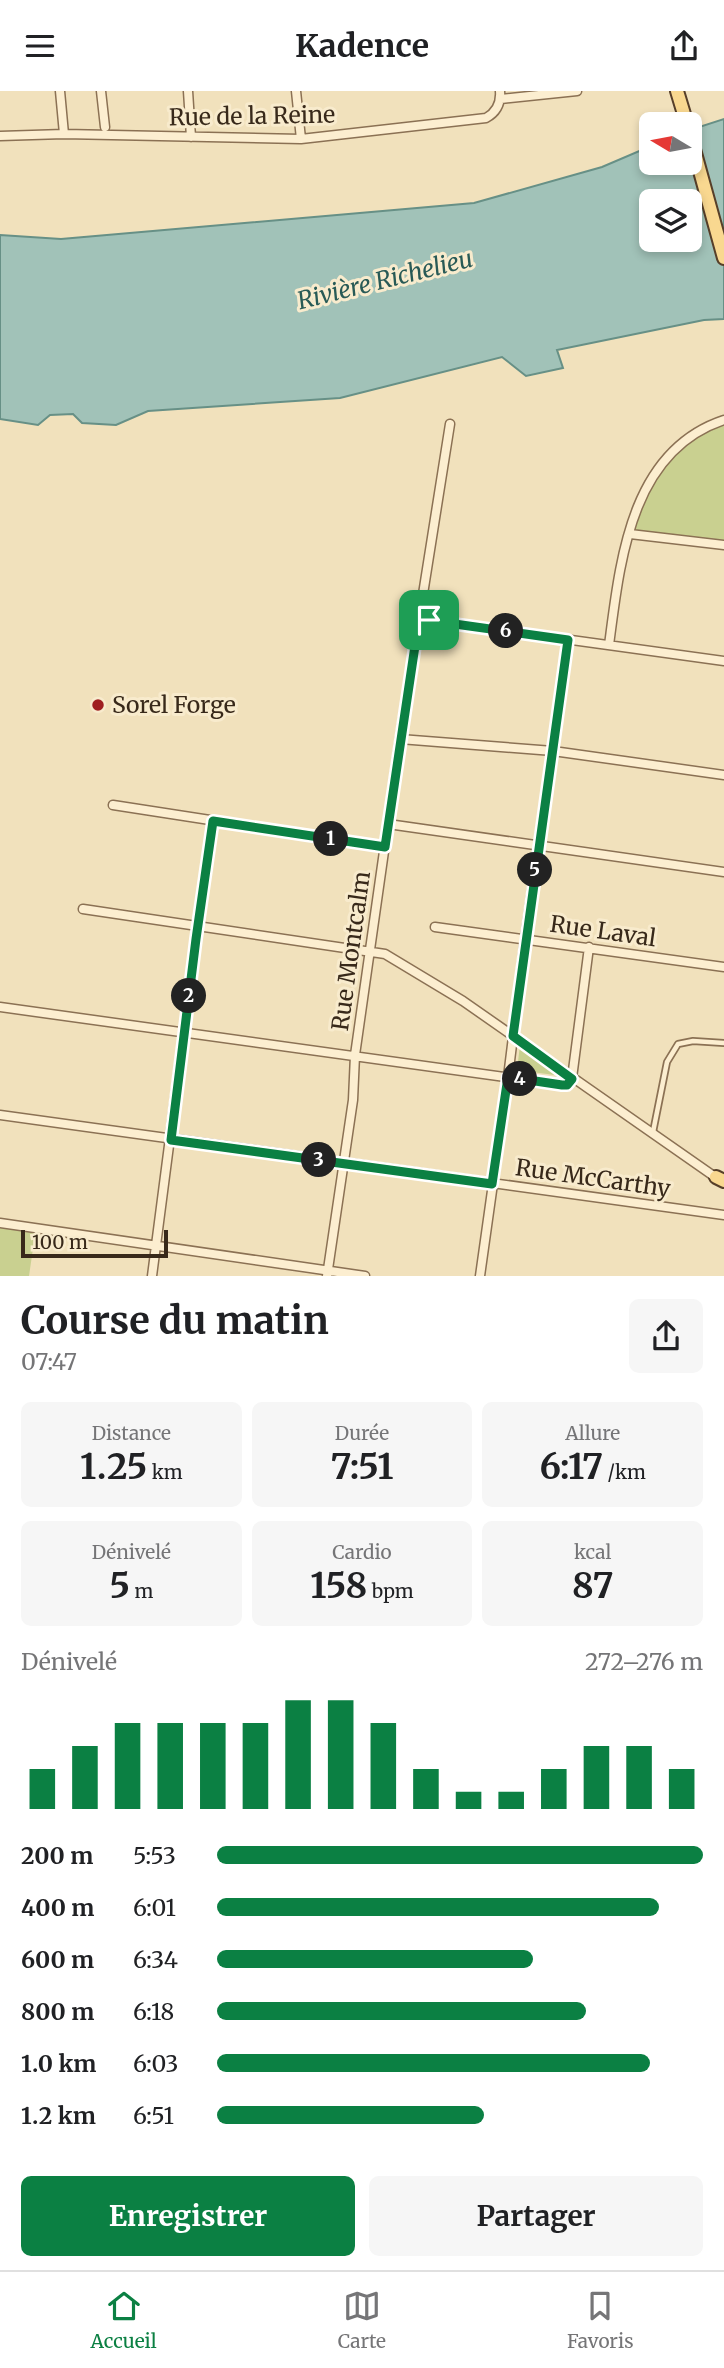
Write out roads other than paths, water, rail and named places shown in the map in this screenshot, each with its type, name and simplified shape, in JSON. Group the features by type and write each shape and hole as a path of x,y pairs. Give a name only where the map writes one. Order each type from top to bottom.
{"main road":[{"path":"677,91 683,112"},
{"path":"701,175 724,258"}],"street":[{"path":"60,91 64,134"},
{"path":"101,91 105,127"},
{"path":"188,91 191,137"},
{"path":"296,91 301,139"},
{"name":"Rue de la Reine","path":"0,136 64,134 301,139 486,118 496,110 500,95 577,91"},
{"path":"609,645 619,576 644,490 661,464 687,439 723,421"},
{"name":"Rue Montcalm","path":"327,1274 400,739 450,424"},
{"path":"630,534 724,545"},
{"path":"419,619 724,661"},
{"path":"480,1276 568,640"},
{"path":"400,739 553,751 724,775"},
{"path":"113,805 385,847"},
{"path":"152,1276 213,821"},
{"path":"388,824 724,872"},
{"path":"83,909 198,928 370,951 391,957 463,1001 721,1180"},
{"name":"Rue Laval","path":"435,927 724,967"},
{"path":"0,1007 567,1085 572,1079 589,947"},
{"name":"Rue McCarthy","path":"0,1115 724,1215"},
{"path":"0,1223 327,1274 365,1276"}],"lane":[{"path":"653,1132 667,1062 678,1044 693,1041 724,1043"}],"water":[{"name":"Rivière Richelieu","path":"724,119 724,319 704,320 557,350 563,368 526,376 502,357 340,398 148,411 116,425 82,423 73,414 50,415 38,425 0,419 0,235 61,239 474,203 602,167 639,151 639,175 702,175 702,126"}],"place":[{"name":"Sorel Forge","path":"98,705"}]}
